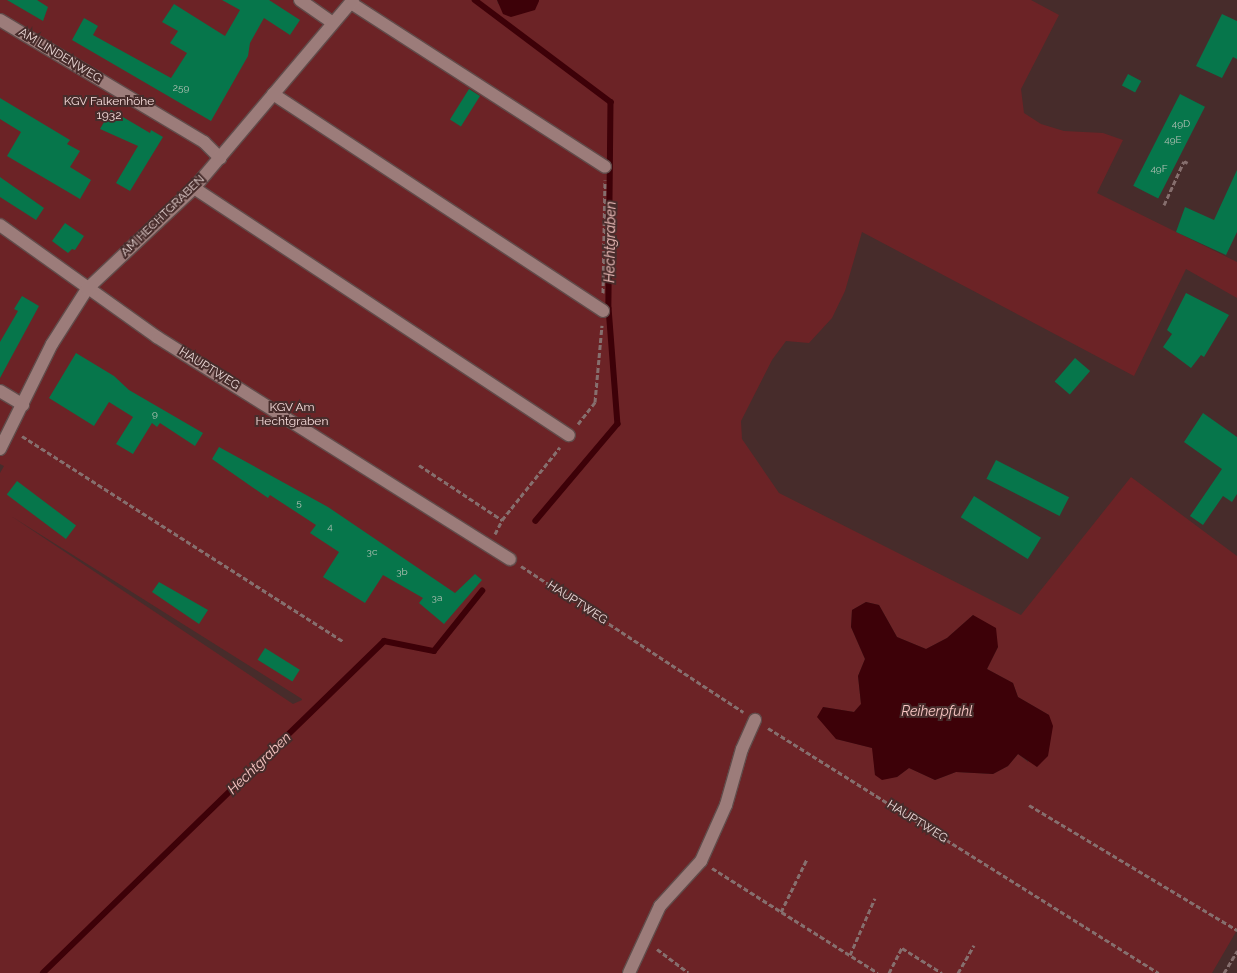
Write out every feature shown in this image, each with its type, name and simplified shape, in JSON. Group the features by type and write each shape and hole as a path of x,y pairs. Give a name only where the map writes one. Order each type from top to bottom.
{"lane":[{"path":"300,0 333,23"},
{"path":"352,1 605,167"},
{"name":"AM HECHTGRABEN","path":"0,449 52,344 87,289 194,188 352,1"},
{"name":"AM LINDENWEG","path":"0,20 204,142 220,158"},
{"path":"273,94 603,311"},
{"path":"194,188 570,435"},
{"name":"HAUPTWEG","path":"0,225 87,289 510,559"},
{"path":"0,391 23,404"},
{"path":"629,973 660,906 701,861 726,805 742,749 755,720"}],"path":[{"path":"1164,205 1184,160 1188,162"},
{"path":"491,546 502,520 595,402 603,311 605,167"},
{"path":"10,429 344,642"},
{"path":"419,465 502,520"},
{"name":"HAUPTWEG","path":"510,559 755,720 1158,973"},
{"path":"1029,806 1237,930"},
{"path":"781,912 807,859"},
{"path":"701,861 878,973"},
{"path":"850,955 875,898"},
{"path":"644,939 688,972"},
{"path":"958,973 974,945"},
{"path":"889,973 902,948 942,973"},
{"path":"1224,973 1237,951"}],"green space":[{"path":"0,0 497,0 498,4 539,0 1031,0 1059,15 1021,89 1024,113 1041,124 1064,131 1103,133 1123,140 1097,193 1237,262 1237,298 1186,269 1134,376 862,232 845,291 832,318 809,343 786,341 772,360 741,421 742,439 779,493 1021,615 1131,477 1237,556 1237,930 1212,973 0,973 0,473 4,466 0,464","holes":["11,516 302,699 302,700 293,704","866,602 879,605 897,637 926,649 947,638 973,615 998,647 987,669 1013,683 1018,697 1049,715 1028,762 1018,754 1008,766 993,774 956,772 935,780 909,768 897,777 875,775 873,748 836,739 823,707 854,712 861,704 858,676 865,659 851,627 852,610"]}],"water":[{"path":"497,0 539,1 535,10 511,17 503,14"},
{"name":"Reiherpfuhl","path":"866,602 879,605 897,637 926,649 947,638 973,615 996,628 998,647 987,669 1013,683 1018,697 1049,715 1053,726 1048,756 1037,767 1018,754 1008,766 993,774 956,772 935,780 909,768 897,777 882,780 875,775 872,748 836,739 817,717 823,707 854,712 861,704 858,676 865,659 851,627 852,610"}],"building":[{"path":"7,0 37,0 48,7 43,21"},
{"path":"222,0 269,0 300,20 290,35 264,18 250,43 248,56 211,121 72,40 84,18 98,26 93,35 171,78 187,53 170,43 178,31 162,22 174,4 225,36 240,10"},
{"path":"1222,14 1237,21 1237,59 1233,57 1222,78 1196,66"},
{"path":"1128,74 1141,81 1135,93 1122,85"},
{"path":"469,89 480,96 461,126 450,120"},
{"path":"1180,94 1205,107 1158,198 1133,186"},
{"path":"0,98 70,140 67,144 80,151 70,167 91,180 80,199 7,156 21,132 0,119"},
{"path":"111,110 150,133 151,130 163,137 130,191 116,183 138,146 100,129"},
{"path":"1237,170 1237,232 1226,255 1176,232 1185,207 1214,220"},
{"path":"0,177 44,208 36,220 0,197"},
{"path":"65,223 84,236 75,250 72,249 68,253 52,241"},
{"path":"1186,293 1229,315 1204,357 1201,355 1191,368 1163,347 1172,334 1167,330"},
{"path":"22,296 39,306 0,378 0,342 18,311 14,309"},
{"path":"76,353 114,376 129,390 203,433 195,446 160,423 157,427 152,423 133,454 116,444 133,417 109,402 94,426 49,398"},
{"path":"1075,358 1090,371 1070,395 1055,381"},
{"path":"1203,413 1237,437 1237,494 1232,502 1223,496 1203,525 1190,516 1222,469 1184,442"},
{"path":"219,447 328,507 455,593 475,574 482,580 444,624 419,603 423,598 383,575 365,603 323,577 339,552 310,533 316,525 270,495 268,498 212,459"},
{"path":"996,460 1069,497 1060,516 986,479"},
{"path":"17,481 76,526 66,539 7,495"},
{"path":"974,496 1041,538 1028,559 961,517"},
{"path":"159,582 208,610 199,624 152,592"},
{"path":"265,648 300,670 292,682 258,660"}],"waterway":[{"name":"Hechtgraben","path":"475,0 611,102 609,308 618,424 536,521"},
{"name":"Hechtgraben","path":"43,973 384,641 434,651 482,591"}],"park label":[{"name":"KGV Falkenhöhe 1932","path":"109,109"},
{"name":"KGV Am Hechtgraben","path":"292,415"}]}
